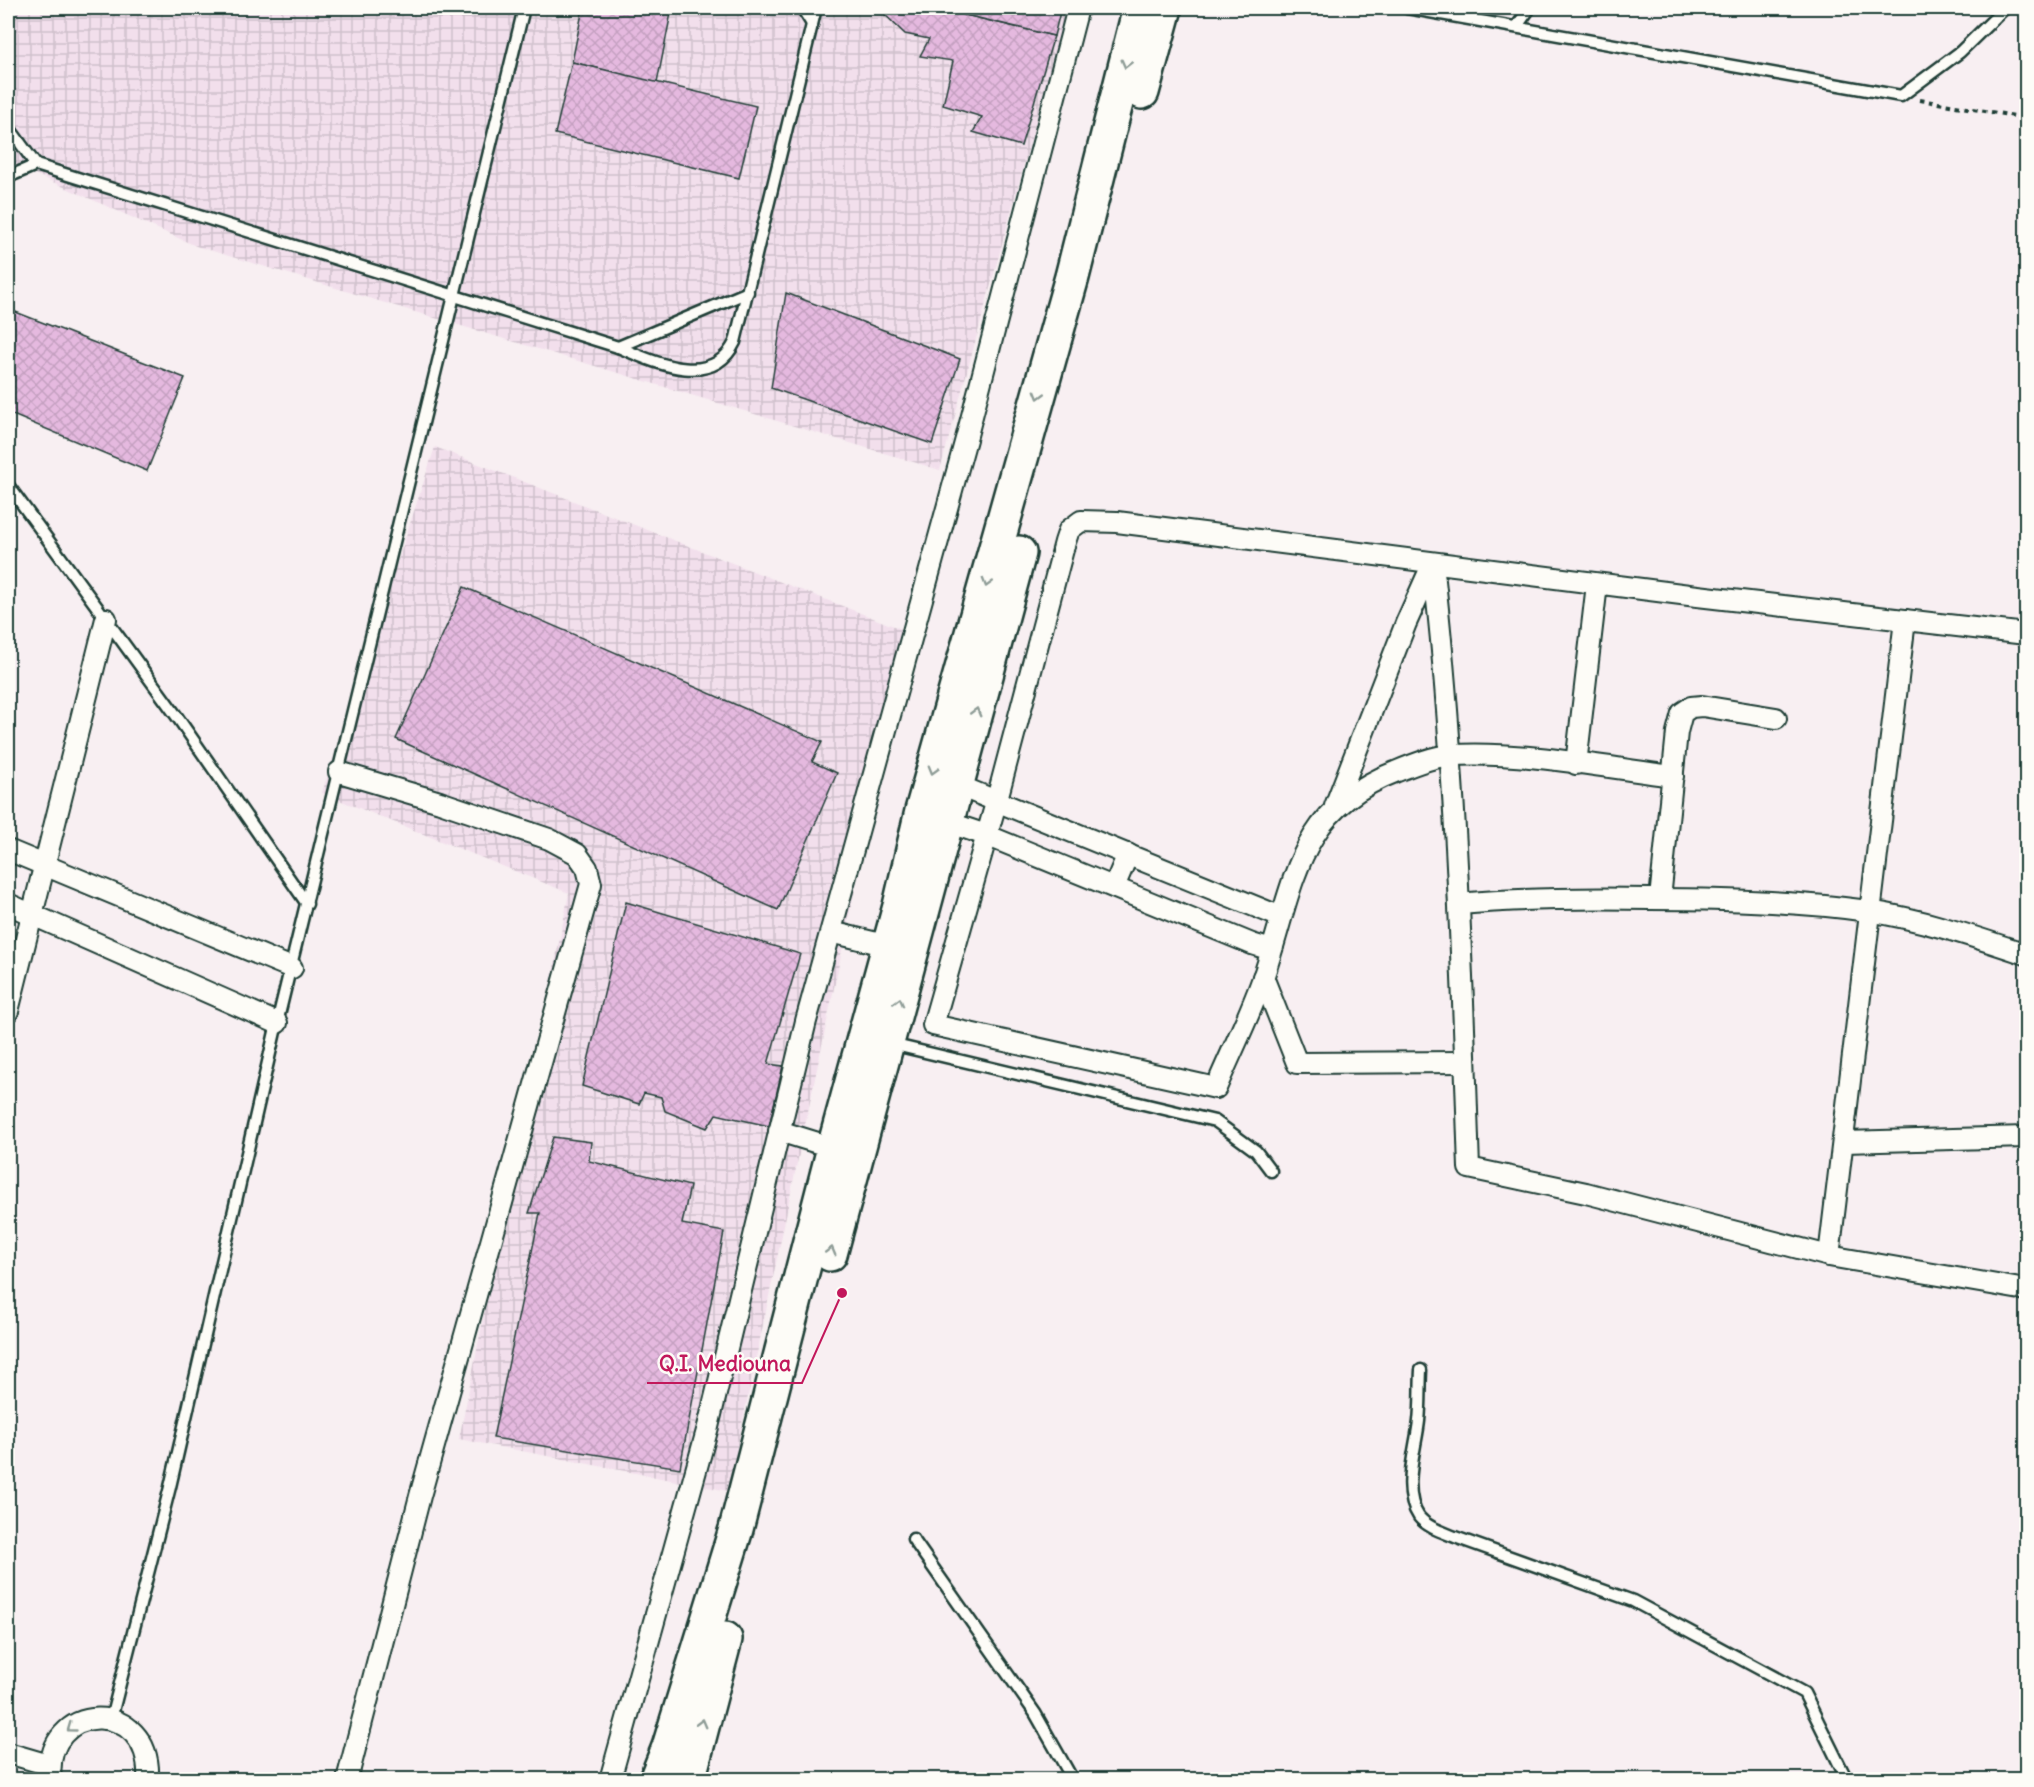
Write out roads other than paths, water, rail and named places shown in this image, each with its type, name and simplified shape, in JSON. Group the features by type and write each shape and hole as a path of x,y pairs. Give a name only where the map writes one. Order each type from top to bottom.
{"highway":[{"path":"656,1779 669,1747 736,1528 834,1148 890,946 922,812 1072,278 1140,8"},
{"path":"688,1779 1165,8"}],"street":[{"path":"610,1779 708,1427 779,1131 966,440 1078,8"},
{"path":"1433,563 1406,623 1335,806 1320,826 1300,863 1263,977 1216,1088 933,1025 996,803 1065,542 1077,522 1094,519 1597,584 2026,634"},
{"path":"1433,563 1444,674 1459,904 1469,1168 1586,1193 1829,1256 2026,1290"},
{"path":"1576,764 1597,584"},
{"path":"8,1011 106,619"},
{"path":"1829,1256 1905,620"},
{"path":"1660,899 1677,732 1684,710 1701,706 1776,718"},
{"path":"1335,806 1377,779 1449,755 1509,757 1673,776"},
{"path":"339,772 440,801 549,839 577,854 587,868 591,884 420,1496 347,1779"},
{"path":"957,785 996,803 1281,916"},
{"path":"947,822 986,835 1252,944 1265,948 1273,946"},
{"path":"8,850 292,968"},
{"path":"1114,887 1128,854"},
{"path":"1459,904 1564,898 1774,901 1870,912 1948,928 2026,954"},
{"path":"8,904 277,1023"},
{"path":"831,932 890,946"},
{"path":"1263,977 1298,1063 1465,1062"},
{"path":"779,1131 834,1148"},
{"path":"1844,1142 2026,1137"},
{"path":"8,1753 50,1772 53,1748 63,1733 76,1723 93,1718 111,1719 129,1727 142,1742 149,1761 148,1779"}],"lane":[{"path":"111,1719 170,1487 277,1023 524,8"},
{"path":"802,8 812,24"},
{"path":"8,126 36,165 680,368 701,368 719,363 730,353 735,342 816,8"},
{"path":"1407,8 1901,96 1960,52 2005,8"},
{"path":"1517,26 1530,8"},
{"path":"8,177 36,165"},
{"path":"618,347 748,292"},
{"path":"8,485 307,903"},
{"path":"888,1043 1215,1121 1251,1146 1271,1172"},
{"path":"1421,1370 1419,1420 1412,1476 1412,1500 1420,1518 1436,1529 1483,1548 1575,1578 1633,1601 1804,1693 1847,1779"},
{"path":"913,1539 1035,1713 1073,1779"}],"place":[{"name":"Q.I. Mediouna","path":"842,1293"}]}
